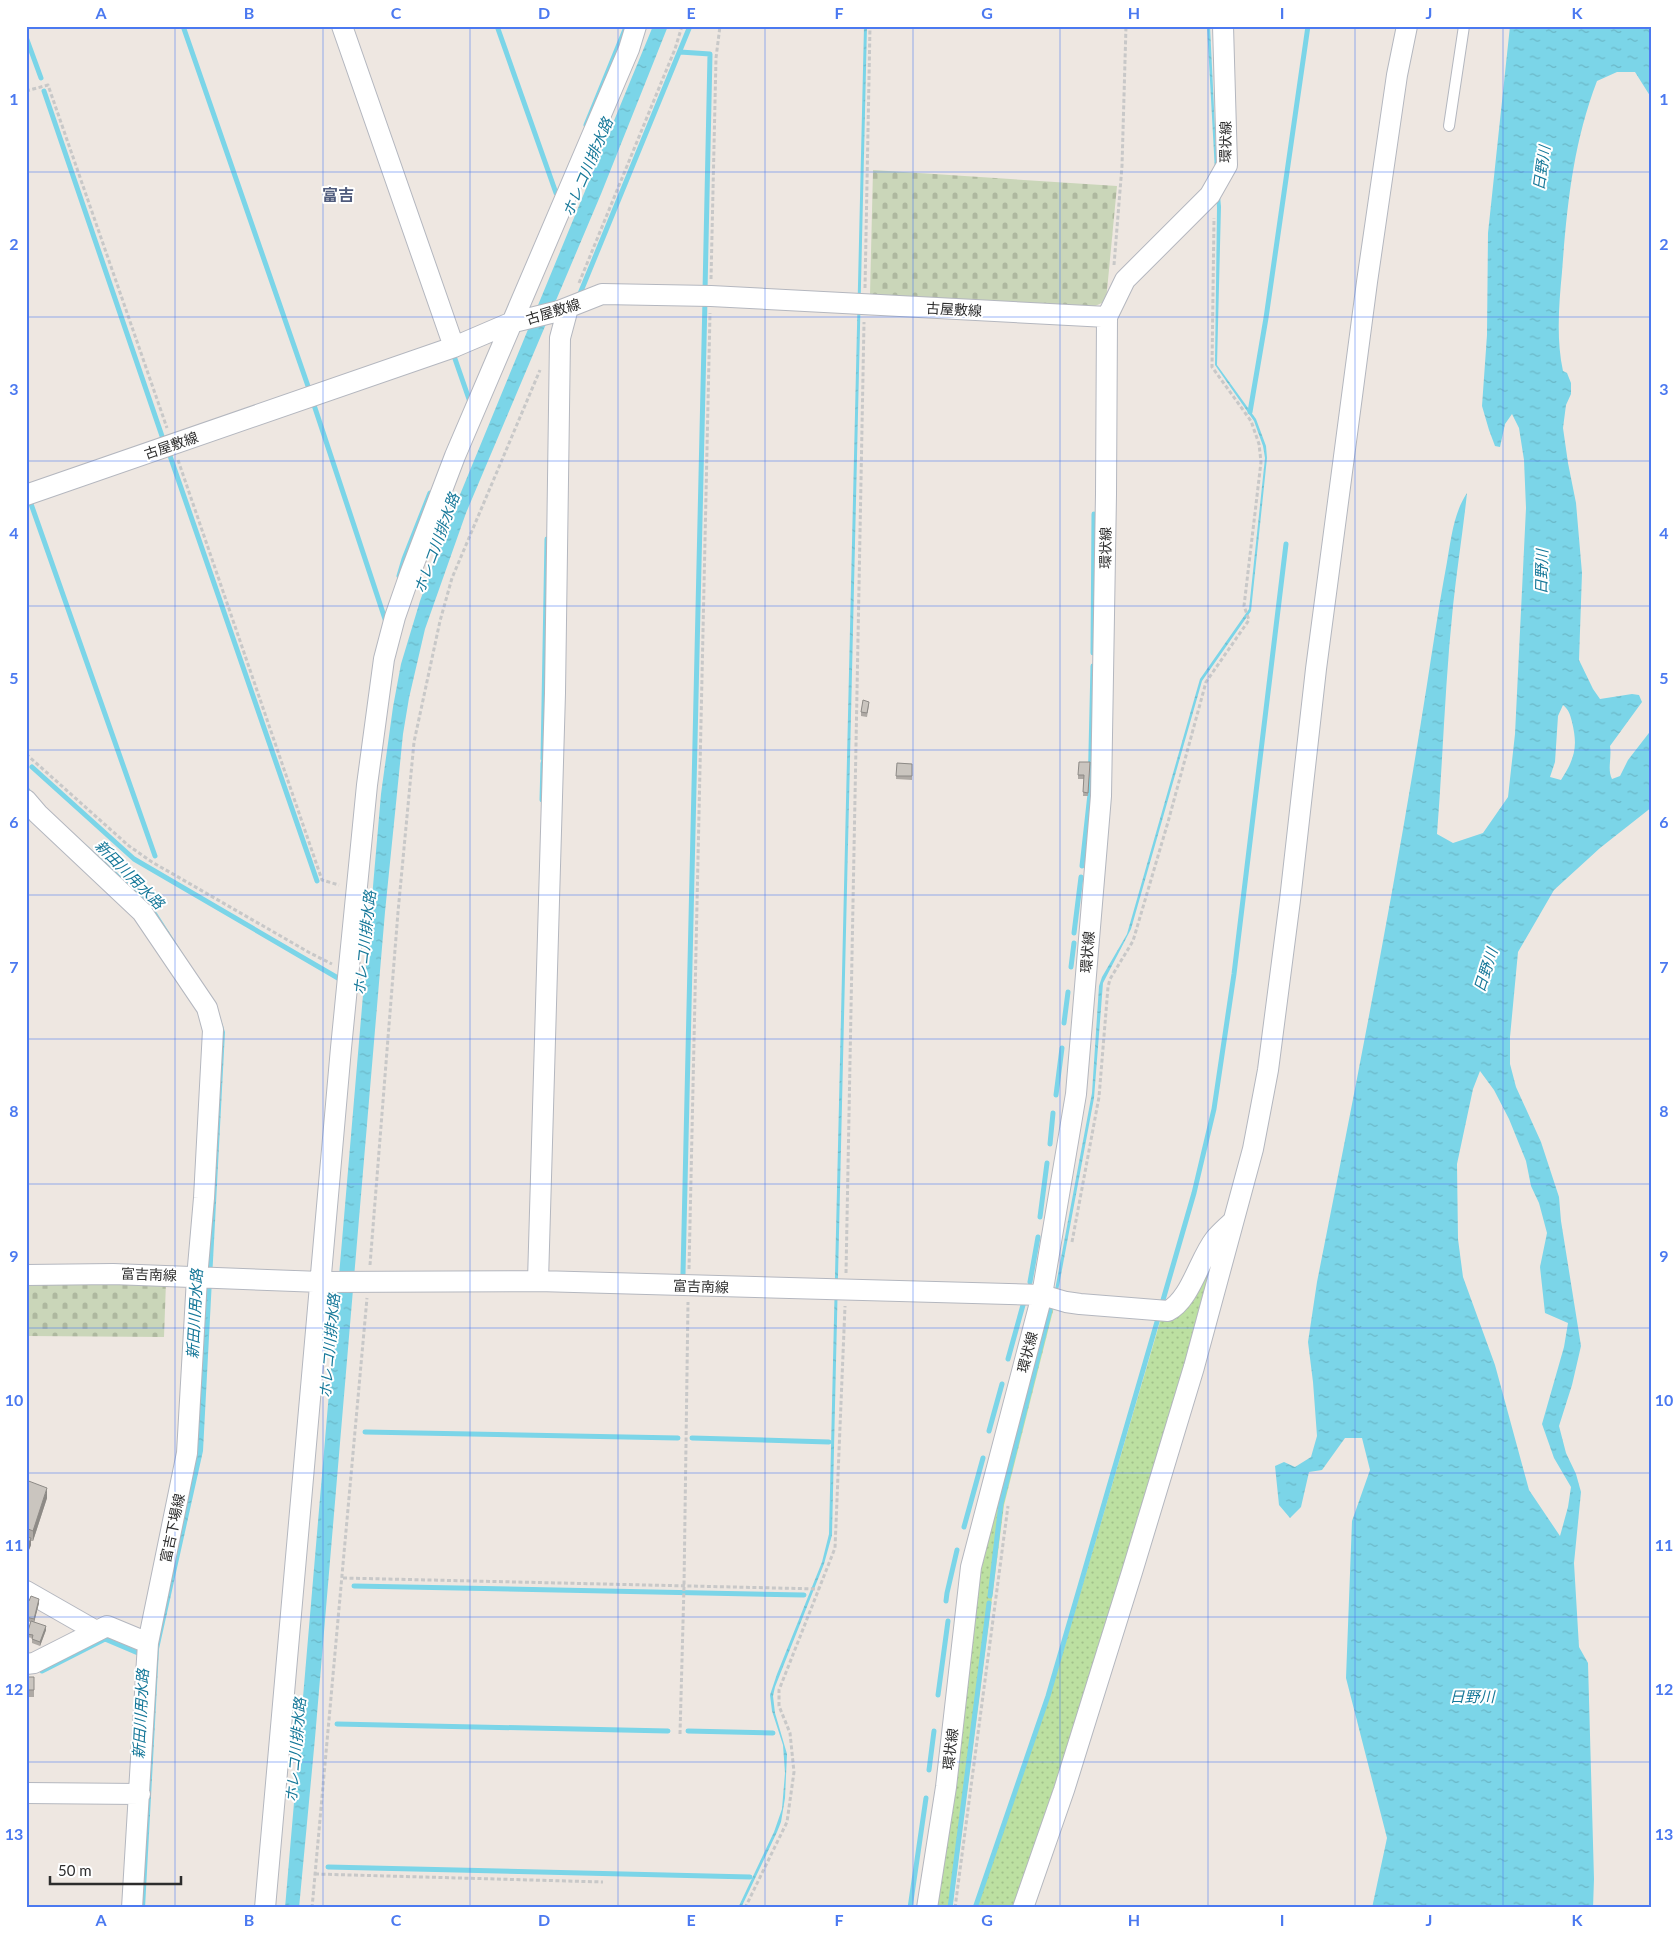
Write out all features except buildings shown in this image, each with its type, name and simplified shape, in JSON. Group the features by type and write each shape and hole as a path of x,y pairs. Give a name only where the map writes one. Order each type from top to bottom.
{"street":[{"path":"342,26 454,347"},
{"path":"265,1908 326,1282 348,972 367,785 384,659 410,574 451,465 516,322 625,58 636,26"},
{"name":"環状線","path":"927,1908 946,1787 971,1567 1042,1295 1076,1094 1101,796 1107,317 1125,280 1210,195 1227,165 1223,26"},
{"path":"1023,1908 1064,1790 1132,1572 1194,1367 1253,1149 1268,1070 1354,378 1397,75 1407,26"},
{"name":"古屋敷線","path":"26,495 454,347 516,322 564,310 602,294 711,296 1107,317"},
{"path":"538,1282 555,683 560,338 564,310"},
{"name":"富吉下場線","path":"26,800 38,814 142,912 206,1008 213,1030 187,1453 148,1643 132,1908"},
{"name":"富吉南線","path":"26,1275 113,1274 326,1282 538,1282 1042,1295 1080,1304 1168,1311 1174,1308 1182,1297 1215,1239 1234,1221"},
{"path":"26,1591 96,1631"},
{"path":"26,1664 34,1663 107,1626 148,1643"},
{"path":"26,1793 140,1794"}],"lane":[{"path":"1449,126 1464,26"}],"path":[{"path":"564,310 676,49 682,26"},
{"path":"680,1734 716,58 720,26"},
{"path":"745,1908 787,1822 794,1772 790,1733 779,1706 779,1690 835,1548 846,1290 870,26"},
{"path":"1113,270 1122,166 1126,26"},
{"path":"26,91 48,85 322,880 356,890"},
{"path":"1070,1250 1099,1097 1110,979 1133,941 1206,682 1249,620 1244,606 1261,462 1259,444 1251,421 1212,367 1214,211 1210,195"},
{"path":"312,1908 343,1578 364,1282 414,742 440,621 452,578 542,364"},
{"path":"26,754 130,846 152,862 310,953 348,972"},
{"path":"955,1908 1010,1498"},
{"path":"343,1578 819,1589"},
{"path":"315,1874 603,1882"}],"green space":[{"path":"873,170 1117,186 1106,301 1093,307 870,295"},
{"path":"1222,1241 1095,1669 1015,1908 973,1908 1050,1696 1162,1315"},
{"path":"26,1282 166,1282 164,1337 26,1336"},
{"path":"1055,1303 1004,1505 952,1908 936,1908 980,1568 1046,1308"}],"water":[{"path":"653,26 668,26 601,194 466,513 425,629 409,698 403,734 385,912 299,1908 285,1908 363,995 340,983 341,978 364,990 381,794 401,664 420,601 445,531"},
{"path":"864,26 867,26 832,1535 824,1564 773,1696 775,1713 787,1754 785,1798 781,1822 741,1908 738,1908 774,1832 782,1809 785,1773 783,1745 772,1711 770,1695 822,1562 829,1534"},
{"path":"1207,26 1210,26 1216,150 1221,207 1217,365 1256,419 1266,446 1267,458 1251,611 1202,681 1131,929 1103,983 1094,1098 1058,1291 1055,1290 1092,1093 1099,986 1102,977 1127,934 1200,679 1249,609 1265,458 1263,446 1254,421 1215,365 1217,208"},
{"name":"日野川","path":"1510,26 1652,26 1652,99 1635,72 1617,72 1597,81 1582,128 1569,199 1560,296 1559,347 1563,371 1567,373 1571,383 1571,394 1566,405 1563,428 1576,503 1582,573 1579,660 1600,699 1632,694 1639,695 1642,702 1610,746 1610,771 1612,779 1620,776 1628,760 1652,729 1652,807 1600,848 1554,890 1518,952 1510,1037 1510,1064 1516,1087 1541,1142 1559,1197 1561,1221 1581,1346 1572,1385 1559,1426 1566,1453 1576,1474 1581,1492 1574,1563 1579,1647 1588,1663 1594,1879 1593,1908 1372,1908 1387,1838 1346,1678 1352,1521 1370,1470 1362,1438 1345,1438 1322,1470 1309,1472 1301,1507 1290,1518 1279,1505 1275,1466 1284,1462 1295,1467 1311,1457 1317,1436 1308,1342 1317,1282 1385,932 1452,535 1456,517 1467,493 1450,634 1437,834 1453,843 1483,833 1508,797 1515,734 1526,508 1524,460 1519,428 1512,414 1505,424 1500,447 1495,446 1482,406 1487,335 1488,233","holes":["1563,705 1571,717 1575,746 1572,759 1561,780 1550,777 1555,762 1558,716","1480,1071 1494,1090 1509,1119 1526,1161 1531,1186 1539,1203 1547,1233 1540,1267 1545,1313 1568,1323 1564,1347 1542,1424 1554,1458 1571,1487 1560,1536 1529,1490 1495,1365 1463,1277 1458,1239 1457,1164 1473,1089"]},
{"path":"26,784 41,804 142,895 157,913 217,1007 225,1032 203,1451 159,1649 145,1908 138,1908 153,1649 187,1493 218,1032 159,926 26,795"}],"waterway":[{"path":"183,26 309,389"},
{"name":"ホレコ川排水路","path":"497,26 558,195"},
{"path":"579,296 690,26"},
{"path":"1250,412 1266,318 1308,26"},
{"path":"586,125 626,27"},
{"path":"26,37 41,78"},
{"path":"680,52 710,54 705,291"},
{"path":"44,91 163,439"},
{"path":"683,1274 705,299"},
{"path":"454,356 470,402 469,405"},
{"path":"314,405 386,622"},
{"path":"169,453 317,881"},
{"path":"399,576 430,493"},
{"path":"30,501 155,856"},
{"path":"1093,653 1094,514"},
{"path":"543,759 547,539"},
{"path":"1161,1307 1194,1193 1214,1109 1234,974 1286,544"},
{"path":"1082,866 1090,794 1093,666"},
{"path":"542,800 543,763"},
{"name":"新田川用水路","path":"32,767 134,859 343,981"},
{"path":"1074,933 1081,877"},
{"path":"1071,967 1074,943"},
{"path":"1064,1023 1068,992"},
{"path":"1056,1095 1062,1048"},
{"path":"1050,1144 1053,1113"},
{"path":"1040,1217 1047,1163"},
{"path":"1030,1282 1038,1237"},
{"path":"1008,1359 1023,1305"},
{"path":"990,1596 1001,1504 1050,1310"},
{"path":"975,1908 1048,1696 1159,1315"},
{"path":"989,1431 1002,1384"},
{"path":"365,1432 678,1438"},
{"path":"692,1438 829,1442"},
{"path":"964,1527 983,1458"},
{"path":"946,1601 957,1550"},
{"path":"354,1586 804,1595"},
{"path":"950,1908 989,1603"},
{"path":"938,1695 948,1621"},
{"path":"42,1671 105,1639 138,1653"},
{"path":"337,1724 668,1731"},
{"path":"688,1731 773,1733"},
{"path":"929,1770 934,1731"},
{"path":"910,1908 926,1798"},
{"path":"328,1867 750,1877"}],"district":[{"name":"富吉","path":"338,194"}]}
